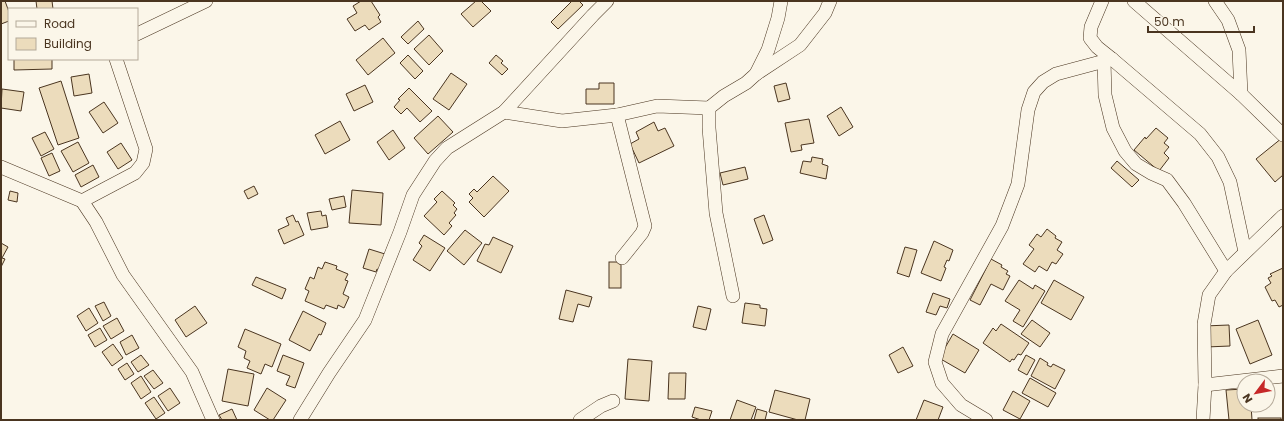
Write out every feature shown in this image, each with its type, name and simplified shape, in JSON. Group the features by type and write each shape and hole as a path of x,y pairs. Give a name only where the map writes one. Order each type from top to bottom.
{"street":[{"path":"138,34 206,1"},
{"path":"300,420 329,373 365,320 413,195 435,161 447,148 504,112 607,1"},
{"path":"756,74 768,50 781,1"},
{"path":"504,112 562,121 617,115 657,106 709,108 724,96 746,83 756,74 800,45 826,13 830,1"},
{"path":"1102,1 1091,27 1090,38 1108,60 1200,134 1218,157 1230,182 1245,252"},
{"path":"1134,1 1241,94 1283,134"},
{"path":"1215,1 1228,20 1239,50 1241,94"},
{"path":"82,200 135,172 143,163 146,149 116,60"},
{"path":"1108,60 1105,95 1113,128 1125,151 1136,164 1167,180 1184,203 1226,271"},
{"path":"986,420 962,405 942,383 935,362 942,334 1005,219 1018,184 1028,110 1034,92 1043,82 1056,74 1108,60"},
{"path":"709,108 709,128 716,213 733,296"},
{"path":"617,115 645,226 642,233 622,258"},
{"path":"1,167 82,200 96,222 123,275 192,372 213,420"},
{"path":"1204,420 1204,324 1209,295 1226,271 1283,216"},
{"path":"1205,384 1283,376"},
{"path":"580,420 601,406 613,401"}],"building":[{"path":"1,1 5,1 8,9 8,21 1,24"},
{"path":"36,1 52,1 53,8 37,8"},
{"path":"361,1 371,1 380,15 378,17 381,22 369,30 365,25 355,31 347,19 357,13 353,6"},
{"path":"476,1 481,1 491,11 473,27 461,14"},
{"path":"572,1 579,1 583,5 558,29 551,22"},
{"path":"418,21 424,29 408,44 401,37"},
{"path":"429,35 443,51 429,65 414,49"},
{"path":"383,38 395,53 368,75 356,60"},
{"path":"408,55 423,71 415,79 400,63"},
{"path":"496,55 503,61 501,63 508,69 502,75 489,63"},
{"path":"14,60 52,60 52,69 14,70"},
{"path":"451,73 467,84 449,110 433,99"},
{"path":"89,74 92,93 74,96 71,77"},
{"path":"61,81 79,138 58,145 39,88"},
{"path":"599,83 614,83 614,104 586,104 586,89 599,89"},
{"path":"786,83 790,99 778,102 774,86"},
{"path":"365,85 373,102 354,111 346,94"},
{"path":"409,88 432,111 420,122 407,108 401,114 394,107 400,100 398,99"},
{"path":"2,89 24,92 21,111 1,108"},
{"path":"104,102 118,123 103,133 89,112"},
{"path":"841,107 853,127 839,136 827,116"},
{"path":"438,116 453,132 428,154 414,138"},
{"path":"809,119 814,143 801,145 802,150 791,152 785,123"},
{"path":"340,121 350,140 325,154 315,135"},
{"path":"654,122 658,131 665,128 674,146 639,163 630,144 639,139 636,132"},
{"path":"1156,128 1168,138 1164,143 1169,147 1164,153 1169,158 1159,171 1134,150 1145,137 1146,139"},
{"path":"393,130 405,148 389,160 377,142"},
{"path":"45,132 54,149 41,156 32,138"},
{"path":"1282,138 1283,175 1275,182 1256,159"},
{"path":"78,142 89,163 73,172 61,151"},
{"path":"121,143 132,160 118,169 107,152"},
{"path":"52,153 60,171 49,176 41,158"},
{"path":"812,157 823,159 822,164 828,166 826,179 800,173 803,161 811,162"},
{"path":"1117,161 1139,180 1132,187 1111,168"},
{"path":"93,165 99,177 81,187 75,175"},
{"path":"745,167 748,179 723,185 720,173"},
{"path":"493,176 509,191 484,217 469,202 473,198 469,194 474,189 477,192"},
{"path":"254,186 258,194 248,199 244,191"},
{"path":"352,190 383,193 381,225 349,223"},
{"path":"10,191 18,193 17,202 8,200"},
{"path":"442,191 455,203 453,205 457,209 454,213 456,215 449,223 452,226 444,235 424,216 437,202 434,199"},
{"path":"344,196 346,207 332,210 329,199"},
{"path":"321,211 322,216 326,215 328,227 311,230 307,213"},
{"path":"293,215 296,222 298,221 304,235 284,244 278,230 289,225 286,218"},
{"path":"764,215 773,240 763,244 754,219"},
{"path":"1047,229 1056,236 1055,238 1062,242 1057,250 1063,254 1056,264 1052,262 1047,271 1039,266 1035,272 1023,264 1034,249 1029,245 1037,234 1041,237"},
{"path":"465,230 482,243 464,265 447,251"},
{"path":"424,235 445,248 430,271 413,260 422,246 419,243"},
{"path":"493,237 513,246 501,273 477,261 485,244 489,245"},
{"path":"934,241 953,250 949,261 947,260 944,267 946,268 941,281 921,273"},
{"path":"1,243 8,247 2,258 5,259 1,267"},
{"path":"905,247 917,250 909,277 897,273"},
{"path":"369,249 385,254 380,270 377,269 376,272 363,268"},
{"path":"991,259 1002,265 1001,267 1008,271 1006,274 1010,276 1003,290 991,284 980,305 970,300"},
{"path":"325,262 337,266 336,269 348,274 345,280 348,281 343,294 349,297 344,308 338,305 337,309 326,305 324,309 305,301 309,291 305,289 310,277 314,279 318,267 322,269"},
{"path":"609,262 621,262 621,288 609,288"},
{"path":"1283,268 1283,305 1279,307 1275,300 1272,301 1265,287 1271,283 1268,278 1272,276 1270,274"},
{"path":"256,277 286,289 282,299 252,285"},
{"path":"1019,280 1033,289 1035,285 1045,291 1023,327 1013,321 1020,310 1005,301"},
{"path":"1054,280 1084,297 1071,320 1041,303"},
{"path":"566,290 592,297 589,307 578,304 573,322 559,319"},
{"path":"933,293 950,299 947,308 940,306 936,315 926,312"},
{"path":"104,302 111,316 103,321 95,306"},
{"path":"745,303 760,305 760,308 767,309 765,326 742,323"},
{"path":"195,306 207,323 186,337 175,320"},
{"path":"698,306 711,309 706,330 693,327"},
{"path":"89,308 98,323 86,331 77,316"},
{"path":"303,311 326,323 321,335 319,334 310,351 289,340"},
{"path":"117,318 124,331 111,339 103,326"},
{"path":"1032,320 1050,333 1040,347 1021,334"},
{"path":"1258,320 1272,355 1250,364 1236,329"},
{"path":"1001,324 1029,343 1021,355 1018,354 1014,360 1012,359 1010,362 983,343 993,328 996,331"},
{"path":"1229,325 1230,346 1206,347 1204,326"},
{"path":"100,328 107,340 95,347 88,335"},
{"path":"245,329 281,344 272,367 265,364 261,374 247,368 250,361 244,358 246,351 238,347"},
{"path":"953,334 979,350 965,373 939,358"},
{"path":"132,335 139,348 126,355 120,342"},
{"path":"113,344 123,358 112,366 102,352"},
{"path":"903,347 913,366 898,373 889,355"},
{"path":"141,355 149,365 138,372 131,362"},
{"path":"283,355 304,363 295,388 286,385 290,376 277,371"},
{"path":"1026,355 1035,360 1027,375 1018,370"},
{"path":"1040,358 1051,367 1053,364 1065,370 1055,389 1031,376"},
{"path":"628,359 652,361 649,401 625,399"},
{"path":"127,363 134,374 125,380 118,369"},
{"path":"228,369 254,374 248,406 222,401"},
{"path":"153,370 163,383 154,389 144,376"},
{"path":"669,373 686,373 685,399 668,399"},
{"path":"141,376 151,392 141,399 131,383"},
{"path":"1030,378 1056,393 1048,407 1022,393"},
{"path":"170,388 180,403 168,411 158,396"},
{"path":"267,388 286,400 273,420 270,420 254,410"},
{"path":"1236,389 1236,413 1252,413 1252,420 1229,420 1226,390"},
{"path":"775,390 810,399 805,420 798,420 769,412"},
{"path":"1013,391 1030,401 1020,419 1003,410"},
{"path":"154,397 165,413 156,419 145,403"},
{"path":"737,400 756,407 751,420 730,420"},
{"path":"924,400 943,407 938,420 916,420"},
{"path":"695,407 712,411 709,420 701,420 692,417"},
{"path":"232,409 237,420 222,420 219,415"},
{"path":"757,409 767,412 765,420 754,420"},
{"path":"1258,418 1281,418 1281,420 1258,420"}]}
